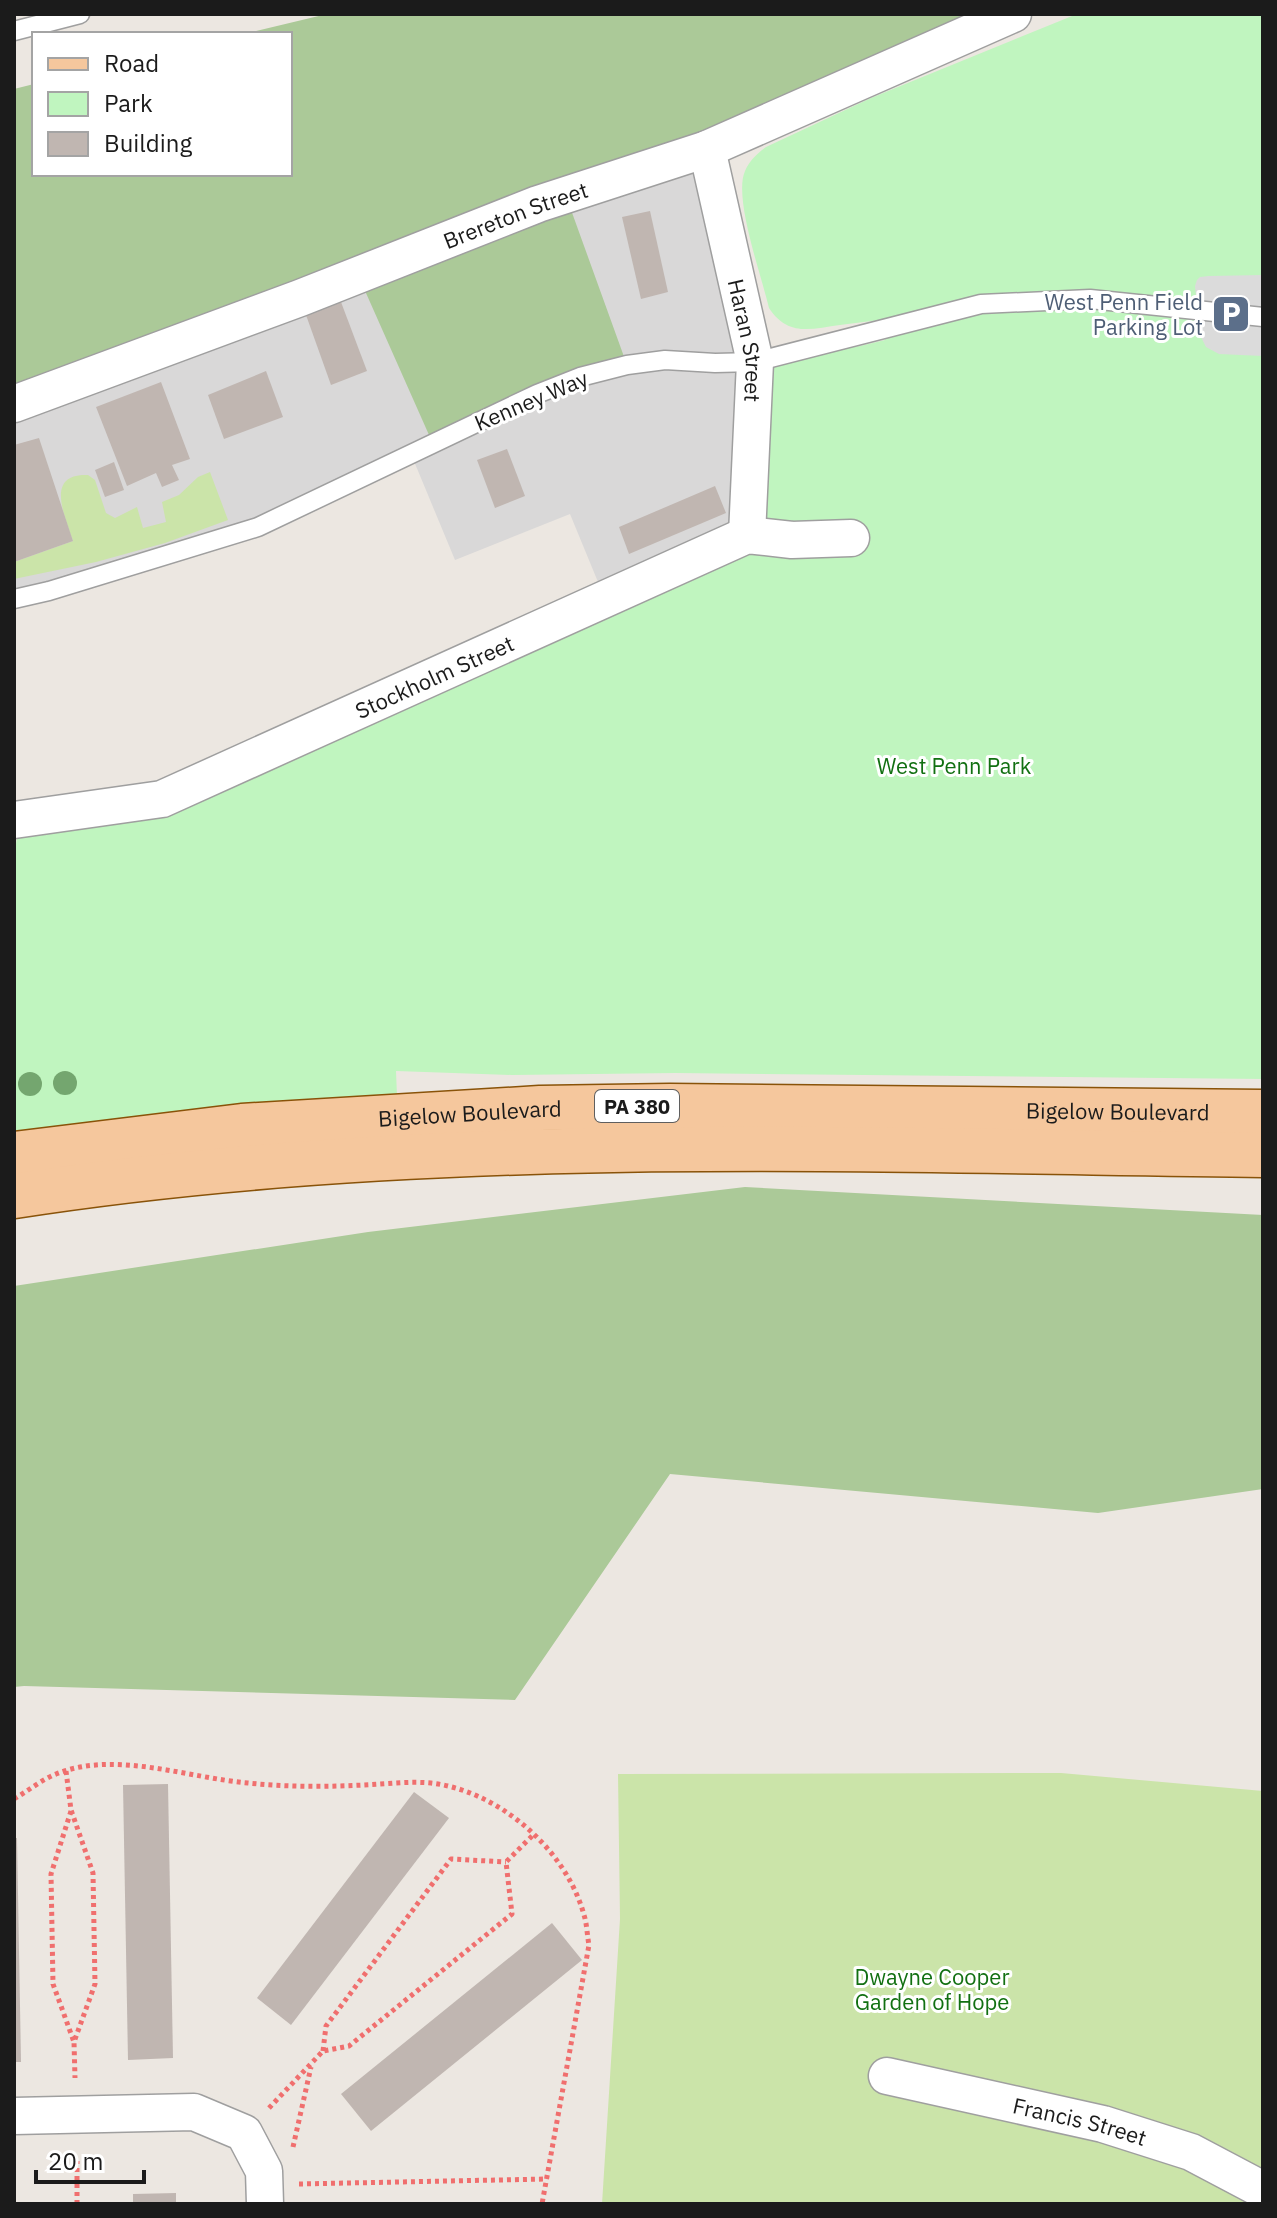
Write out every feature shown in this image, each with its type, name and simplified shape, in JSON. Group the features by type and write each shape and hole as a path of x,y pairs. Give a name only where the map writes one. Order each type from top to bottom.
{"main road":[{"name":"Bigelow Boulevard","path":"14,1154 242,1126 540,1108 685,1106 1263,1112"},
{"name":"Bigelow Boulevard","path":"14,1196 148,1177 308,1162 509,1153 709,1149 1263,1155"}],"street":[{"name":"Brereton Street","path":"14,404 315,293 538,204 707,149 1013,14"},
{"name":"Haran Street","path":"707,149 755,362 747,535"},
{"path":"747,535 792,540 851,538"},
{"name":"Stockholm Street","path":"14,820 162,799 747,535"},
{"name":"Francis Street","path":"887,2076 1103,2124 1191,2152 1263,2190"},
{"path":"14,2116 194,2112 244,2133 275,2194"}],"lane":[{"path":"14,31 80,14"},
{"name":"Kenney Way","path":"14,599 258,527 537,394 580,377 627,365 665,360 755,362 981,304 1090,299 1263,317"}],"path":[{"path":"14,1799 54,1775 97,1764 248,1783 336,1786 428,1783 458,1788 511,1815 534,1834 556,1859 585,1915 589,1945 542,2204"},
{"path":"66,1771 71,1810 93,1873 95,1984 74,2042"},
{"path":"71,1810 51,1874 53,1984 74,2042 75,2081"},
{"path":"323,2051 326,2026 451,1859 506,1862 534,1834"},
{"path":"261,2117 323,2051 349,2046 512,1914 506,1862"},
{"path":"285,2157 293,2149 311,2063"},
{"path":"77,2161 77,2204"},
{"path":"275,2194 547,2179"}],"shaded area":[{"path":"707,149 755,362 747,535 605,599 570,514 455,560 411,454 258,527 14,599 14,404 359,275 433,443 566,195"},
{"name":"West Penn Field Parking Lot","path":"1263,275 1263,356 1219,354 1206,347 1200,335 1197,280 1209,276"}],"green space":[{"path":"327,14 1013,14 566,196 627,365 433,444 358,275 14,404 14,89 32,84 32,176 292,176 292,32 251,32"},
{"name":"West Penn Park","path":"1077,14 1263,14 1263,1079 676,1073 512,1075 396,1071 397,1096 304,1099 14,1132 14,857 20,818 162,799 746,535 755,362 885,340 880,320 801,329 784,323 769,308 745,218 742,183 749,164 766,147 871,98"},
{"path":"210,472 228,520 165,543 96,562 14,579 14,562 73,541 61,498 66,481 74,476 88,475 95,480 106,513 115,518 137,507 143,528 166,522 162,502 179,495 198,477"},
{"path":"745,1187 1263,1215 1263,1489 1098,1513 670,1474 515,1700 14,1687 14,1286 368,1232"},
{"name":"Dwayne Cooper Garden of Hope","path":"1061,1773 1263,1791 1263,2204 602,2204 620,1919 618,1774"}],"building":[{"path":"650,211 668,292 641,299 622,217"},
{"path":"341,302 367,371 331,385 306,315"},
{"path":"266,371 283,417 224,439 208,395"},
{"path":"161,382 190,459 172,465 179,480 162,487 156,473 127,486 96,407"},
{"path":"39,438 73,541 14,562 14,445"},
{"path":"507,449 525,496 495,508 477,460"},
{"path":"114,462 124,490 105,497 95,470"},
{"path":"715,486 726,513 629,554 619,527"},
{"path":"168,1784 173,2058 128,2060 123,1785"},
{"path":"414,1792 449,1818 291,2025 257,1998"},
{"path":"14,1838 17,1838 21,2062 14,2062"},
{"path":"552,1923 582,1960 371,2131 341,2094"},
{"path":"176,2193 176,2204 133,2204 133,2194"}],"place":[{"name":"West Penn Field Parking Lot","path":"1231,314"}]}
